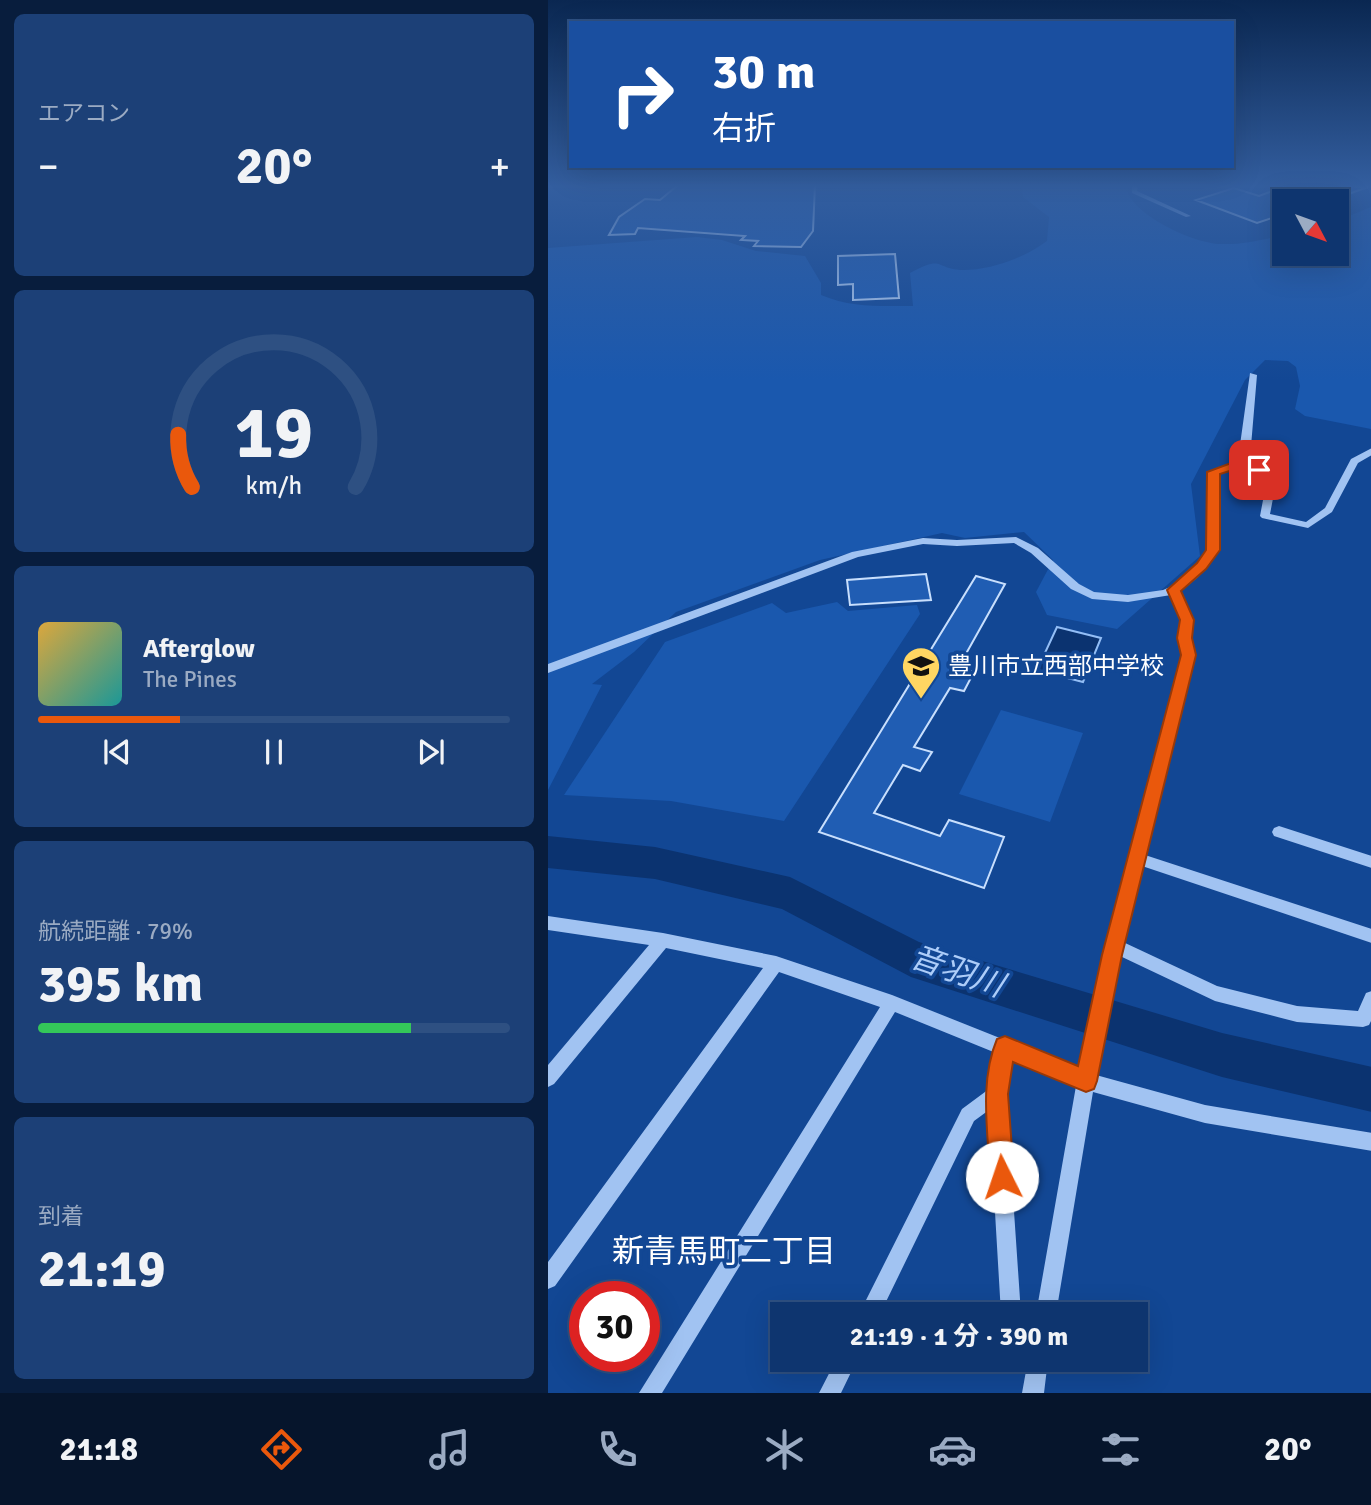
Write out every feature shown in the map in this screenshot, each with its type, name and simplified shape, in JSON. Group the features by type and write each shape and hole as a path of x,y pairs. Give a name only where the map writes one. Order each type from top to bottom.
{"street":[{"path":"1253,376 1252,407 1242,451 1247,461 1272,478 1265,516 1308,525 1329,510 1354,461 1371,451"},
{"path":"548,669 800,573 899,543 1016,540 1028,544 1076,586 1095,596 1132,597 1174,590 1202,566 1213,550 1214,472 1247,461"},
{"path":"1048,1302 1086,1081 1114,951 1188,655 1185,638 1187,620 1174,590"},
{"path":"1279,832 1371,862"},
{"path":"1138,859 1371,936"},
{"path":"548,923 663,940 776,963 892,1003 1086,1081 1205,1114 1371,1142"},
{"path":"548,1078 663,940"},
{"path":"1114,951 1215,993 1297,1014 1363,1019 1371,999"},
{"path":"548,1279 776,963"},
{"path":"650,1393 892,1003"},
{"path":"1005,1047 997,1094 1010,1302"},
{"path":"875,1302 968,1115 997,1094"},
{"path":"830,1393 841,1372"},
{"path":"1033,1393 1036,1372"}],"shaded area":[{"path":"548,250 753,250 805,256 821,283 821,295 866,305 913,306 910,273 929,264 963,270 996,265 1033,250 1272,250 1272,266 1350,266 1350,250 1371,250 1371,429 1305,416 1295,409 1300,386 1296,367 1288,361 1265,360 1245,380 1191,484 1200,556 1117,629 1047,615 1036,592 1053,560 1024,532 965,538 942,533 820,560 676,612 634,652 592,684 602,685 548,790"},
{"path":"837,602 848,611 917,605 920,614 784,821 671,801 564,795 665,642 772,603 786,613"},
{"path":"1057,627 1101,638 1083,682 1037,670"},
{"path":"1001,710 1083,733 1050,822 959,794"}],"building":[{"path":"895,254 899,298 853,300 853,284 838,285 838,256"},
{"path":"926,574 931,600 850,605 847,580"},
{"path":"976,576 1005,584 958,668 974,672 964,691 950,688 914,747 932,752 920,771 903,765 874,813 940,836 949,820 1004,837 984,888 819,832"}],"waterway":[{"name":"音羽川","path":"548,852 655,863 790,894 911,958 1222,1055 1372,1090"}],"place":[{"name":"豊川市立西部中学校","path":"921,700"}],"district":[{"name":"新青馬町二丁目","path":"724,1251"}],"route":[{"path":"1002,1177 997,1094 1005,1047 1086,1081 1112,955 1188,655 1185,638 1187,620 1174,590 1202,566 1213,550 1214,472 1247,461 1259,470"}]}
